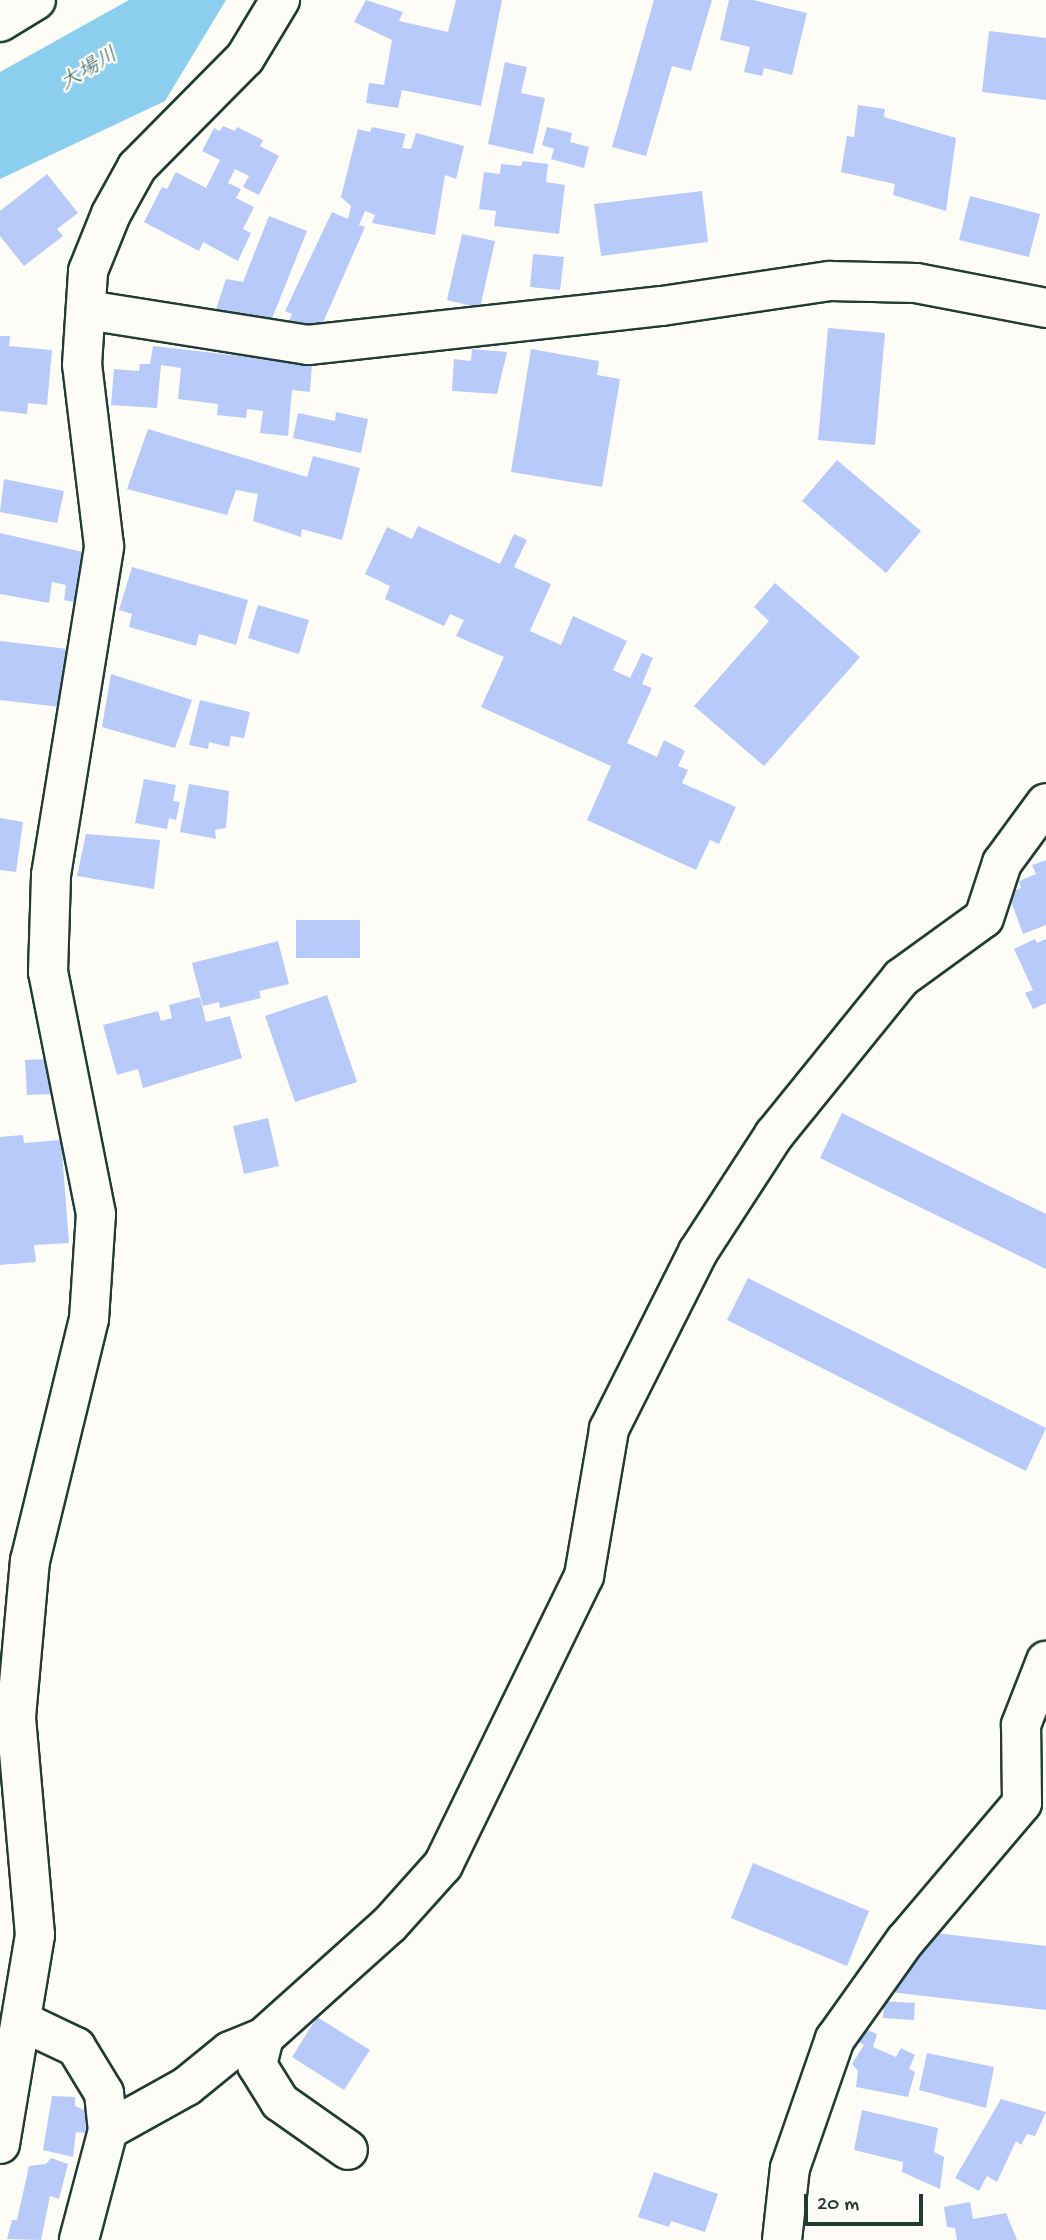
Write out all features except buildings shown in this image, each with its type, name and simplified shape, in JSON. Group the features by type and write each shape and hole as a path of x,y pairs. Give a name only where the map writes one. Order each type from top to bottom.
{"street":[{"path":"0,22 36,0"},
{"path":"0,2144 35,1934 16,1717 30,1561 89,1320 96,1214 48,972 51,875 104,546 82,365 88,271 111,214 137,167 245,58 280,0"},
{"path":"87,310 308,345 662,306 830,281 916,284 1044,298"},
{"path":"108,2130 187,2086 230,2051 264,2037 390,1924 443,1866 584,1576 609,1429 698,1251 774,1135 901,978 984,918 1002,863 1046,803"},
{"path":"782,2240 790,2168 835,2039 905,1941 1022,1803 1021,1725 1046,1661"},
{"path":"21,2021 63,2038 90,2064 104,2092 108,2130 79,2240"},
{"path":"264,2037 257,2065 280,2102 348,2150"}],"water":[{"name":"大場川","path":"129,0 226,0 165,101 0,179 0,72"}]}
